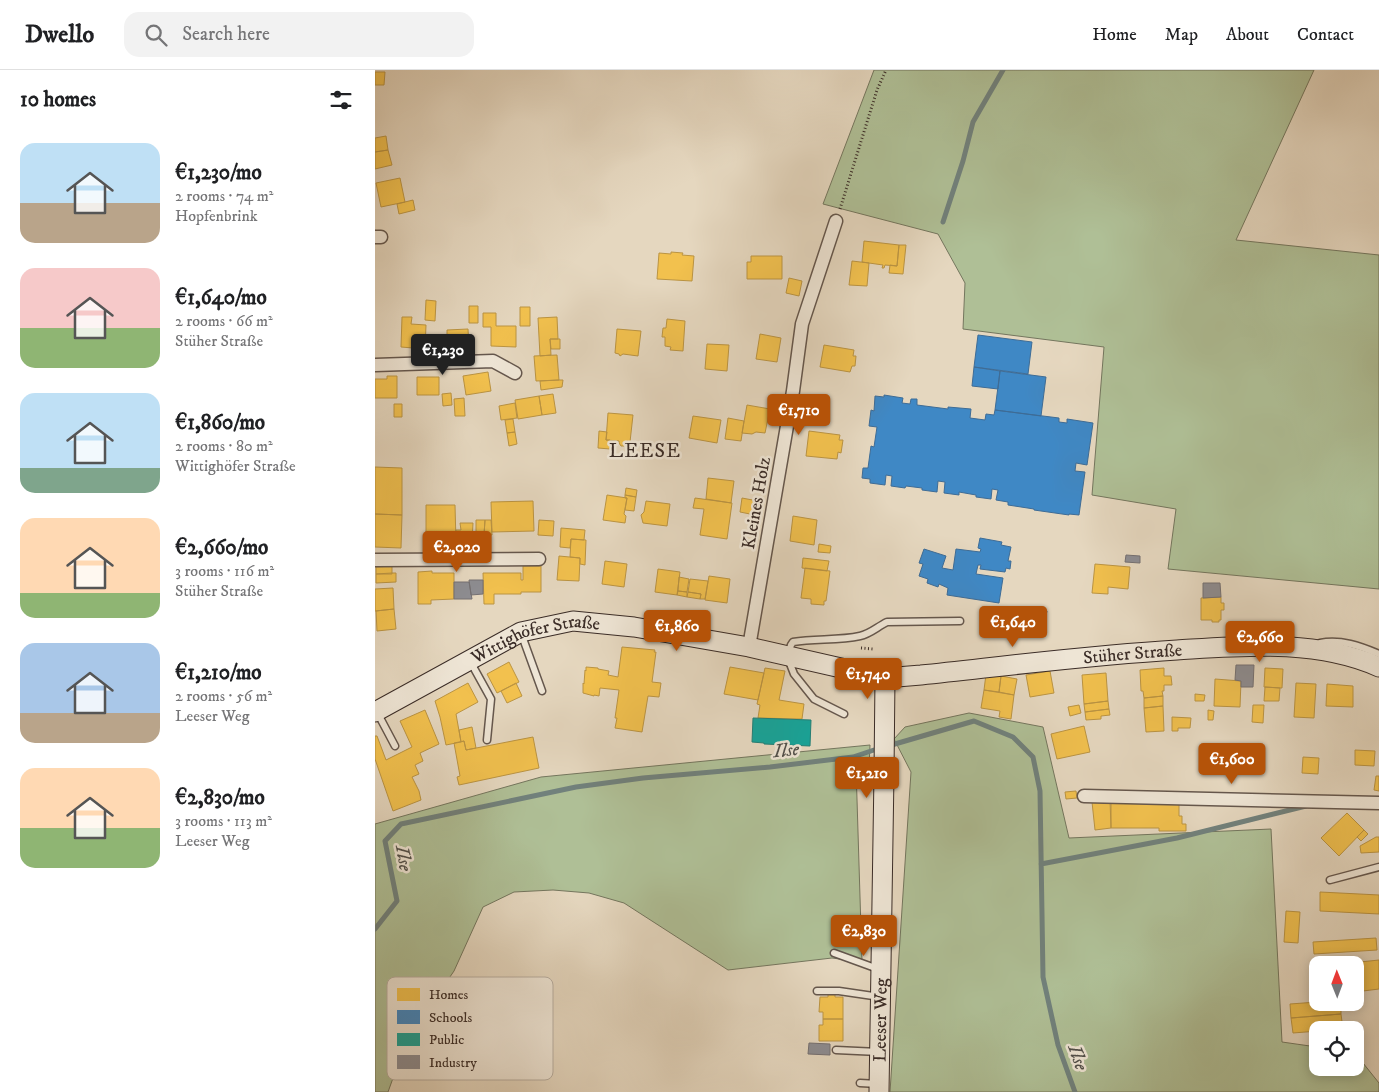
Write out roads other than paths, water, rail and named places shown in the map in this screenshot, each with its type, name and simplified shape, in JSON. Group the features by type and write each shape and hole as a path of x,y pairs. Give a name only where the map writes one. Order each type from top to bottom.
{"main road":[{"name":"Wittighöfer Straße","path":"375,711 521,632 573,621 634,627 749,648 885,678"},
{"name":"Stüher Straße","path":"885,678 1144,652 1250,646 1337,653 1364,660 1379,667"},
{"name":"Leeser Weg","path":"879,1088 885,678"}],"street":[{"name":"Kleines Holz","path":"749,648 803,324 836,221"},
{"path":"375,365 493,361 515,373"},
{"path":"375,560 539,559"},
{"path":"1084,796 1379,803"}],"lane":[{"path":"843,714 814,700 794,674 787,656 793,642 860,636 872,632 887,622 961,621"},
{"path":"521,632 542,692"},
{"path":"1305,649 1331,641 1362,647 1379,654"},
{"path":"469,660 491,699 487,740"},
{"path":"375,711 395,746"},
{"path":"1330,880 1379,867"},
{"path":"834,953 881,970"},
{"path":"817,991 839,991 881,997"},
{"path":"835,1050 880,1052"},
{"path":"860,1083 879,1088"}],"waterway":[{"path":"943,222 963,161 973,122 1003,70"},
{"name":"Ilse","path":"888,746 974,721 1013,737 1033,757 1040,791 1043,977 1058,1045 1075,1092"},
{"name":"Ilse","path":"375,929 397,901 385,841 401,824 576,787 643,778 770,767 853,757 880,748"},
{"path":"1041,864 1177,838 1306,806"}],"district":[{"name":"LEESE","path":"645,450"}]}
